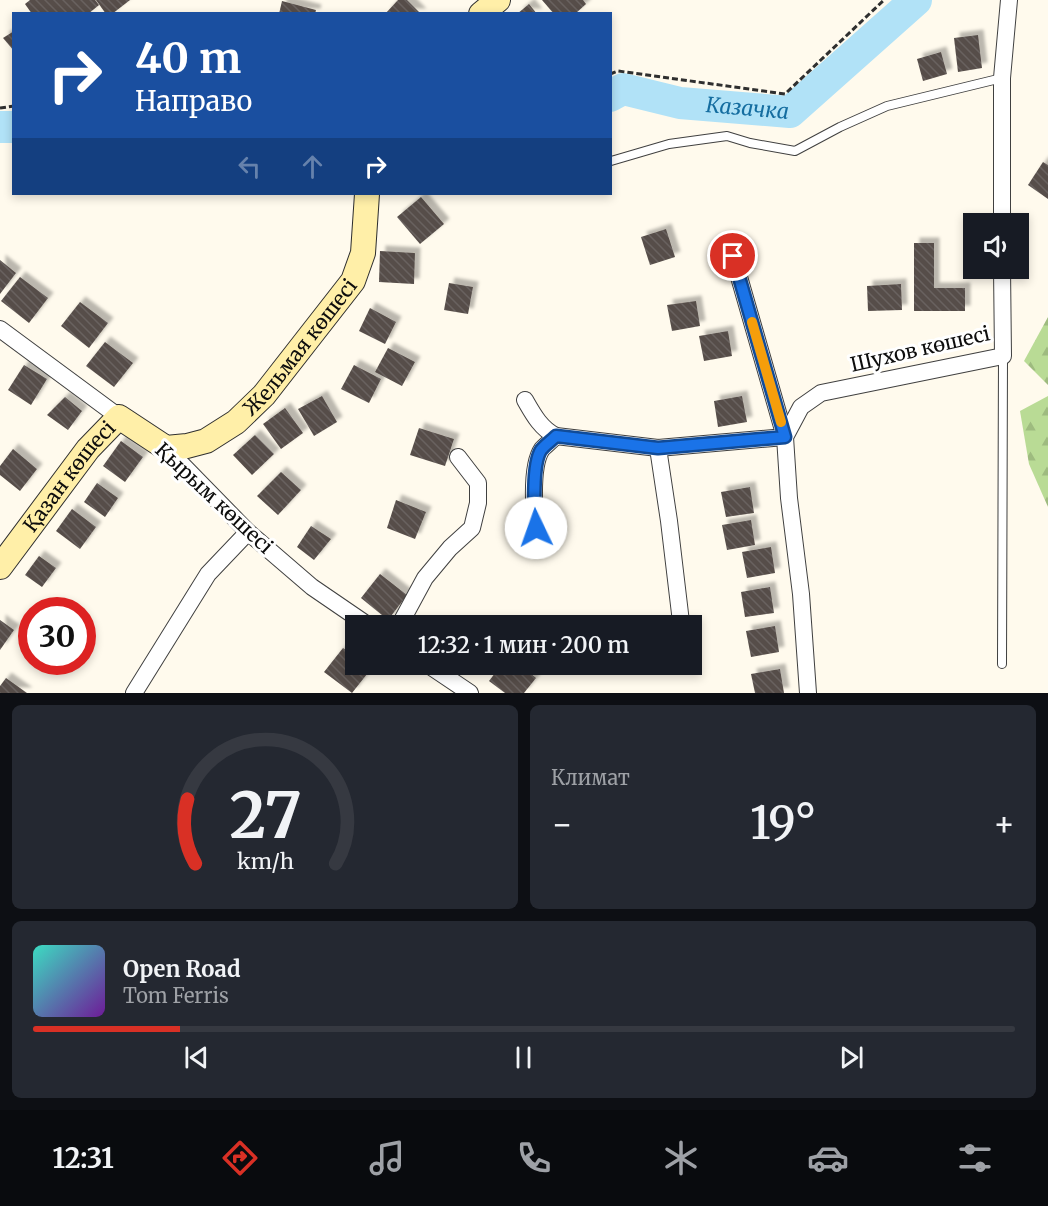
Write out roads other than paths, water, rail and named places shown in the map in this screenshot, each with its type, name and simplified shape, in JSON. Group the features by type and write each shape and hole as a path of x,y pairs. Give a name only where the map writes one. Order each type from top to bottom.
{"street":[{"path":"483,12 498,0"},
{"path":"1002,213 1002,78 1009,0"},
{"name":"Жельмая көшесі","path":"166,448 206,441 236,422 264,395 353,280 363,253 367,199"},
{"path":"733,256 785,437 789,498 801,594 808,693"},
{"name":"Шухов көшесі","path":"785,437 801,407 821,393 1003,356 1002,279"},
{"name":"Қырым көшесі","path":"0,329 119,417 166,448 249,532 312,587 353,615"},
{"path":"525,400 536,419 549,433 556,436 658,448 785,437"},
{"name":"Қазан көшесі","path":"0,567 88,449 119,417"},
{"path":"538,547 533,508 537,464 541,450 556,436"},
{"path":"658,448 680,615"},
{"path":"405,615 425,578 450,548 472,528 478,503 478,483 458,456"},
{"path":"134,693 208,574 249,532"},
{"path":"443,675 470,693"}],"lane":[{"path":"612,161 669,144 727,136 750,143 795,151 887,106 1002,78"},
{"path":"1002,664 1003,356"}],"waterway":[{"name":"Казачка","path":"612,95 623,89 680,103 790,112 916,0"},
{"name":"Казачка","path":"0,127 12,127"}]}
